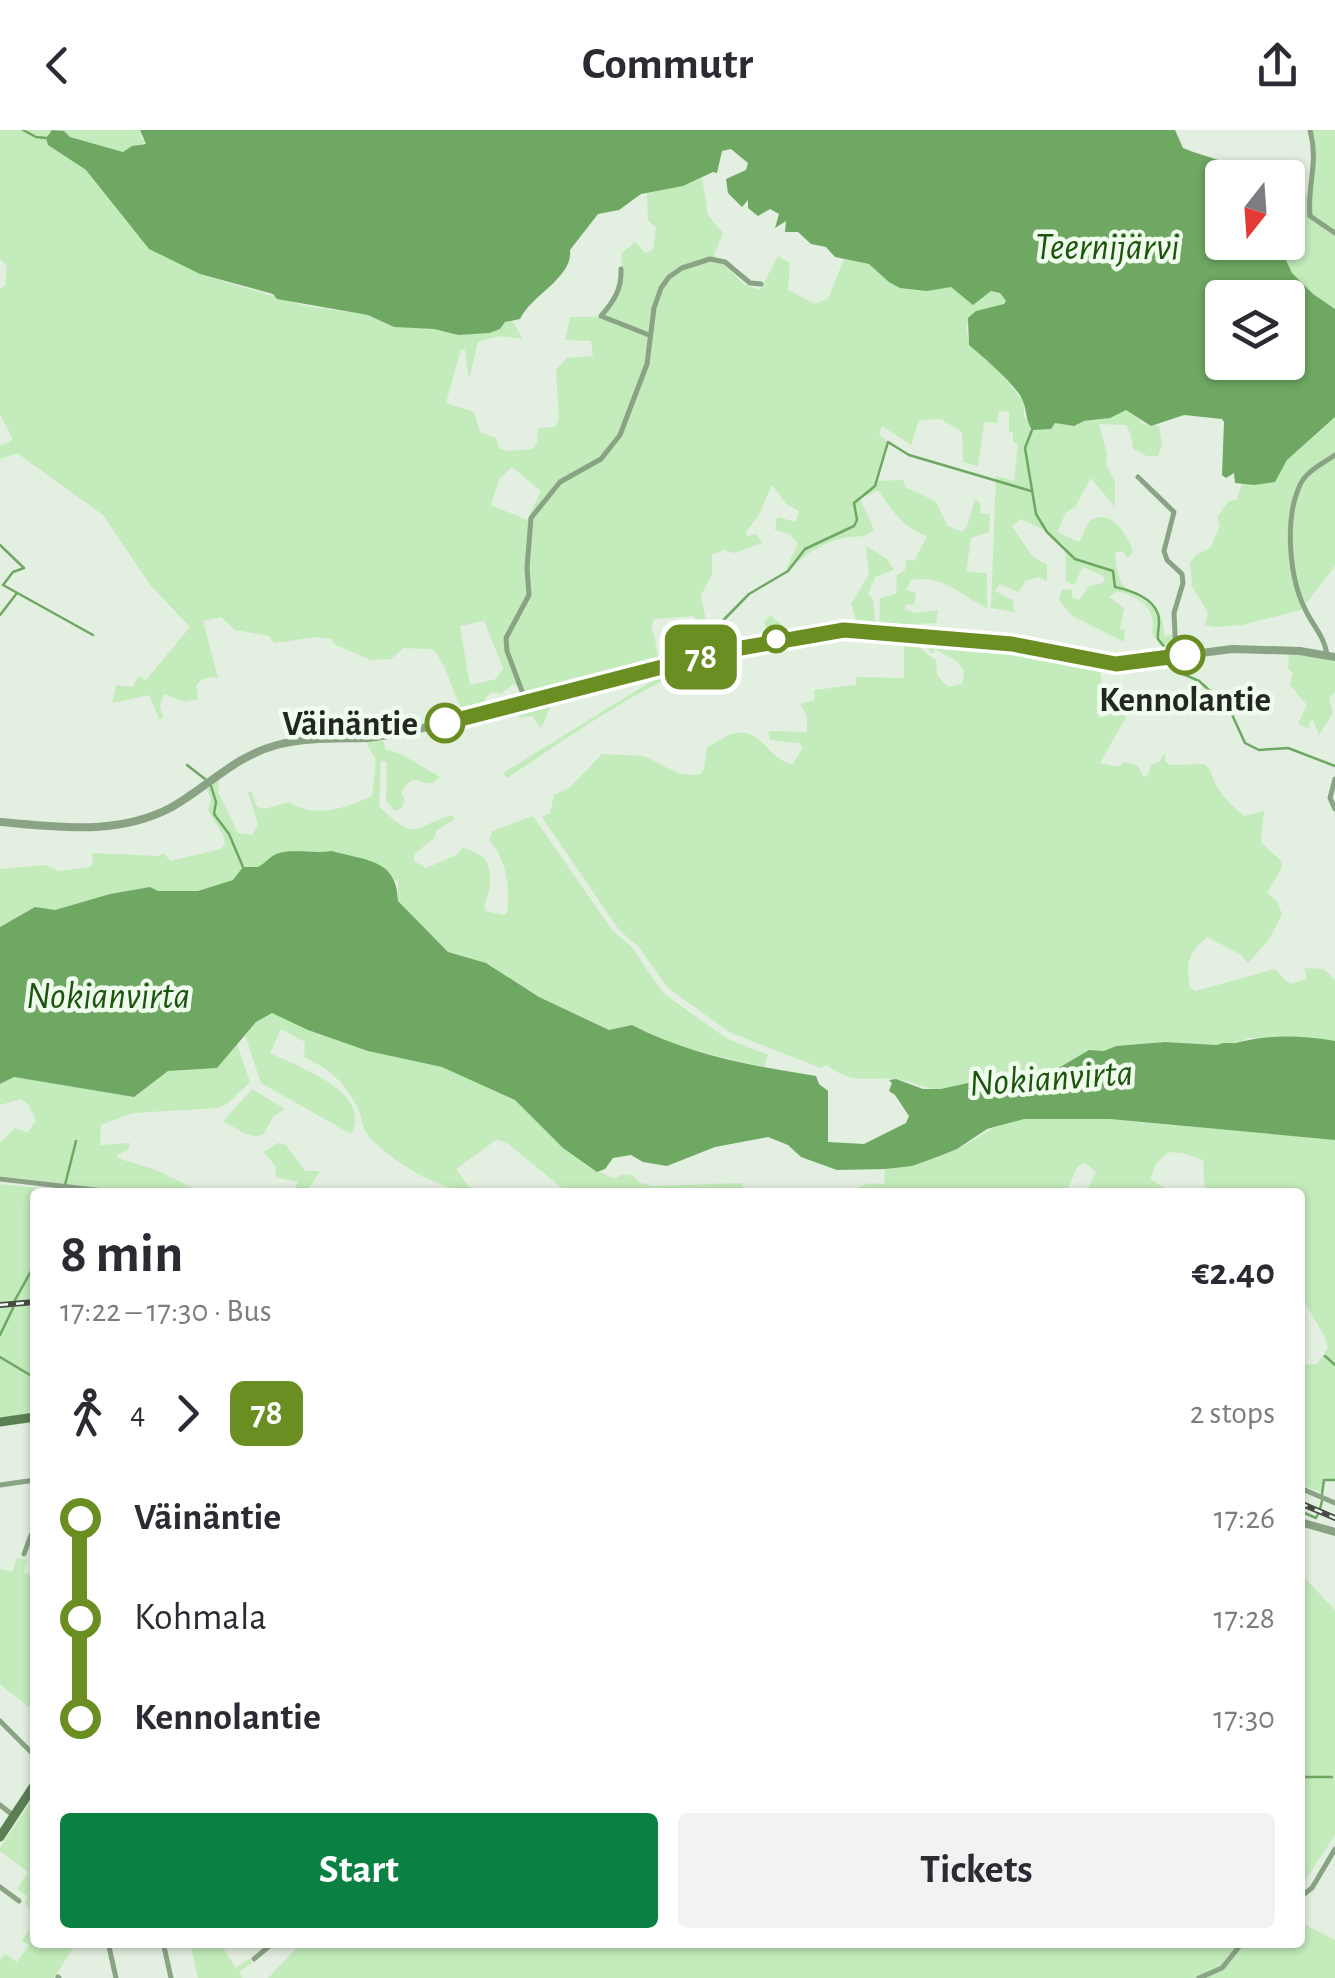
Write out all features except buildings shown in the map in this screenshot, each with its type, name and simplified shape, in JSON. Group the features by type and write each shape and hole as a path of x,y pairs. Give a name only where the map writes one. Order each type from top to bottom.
{"main road":[{"path":"0,1422 30,1419"},
{"path":"0,1837 30,1792"}],"street":[{"path":"1310,130 1315,163 1309,194 1310,216 1335,234"},
{"path":"526,702 507,652 506,638 528,594 526,568 531,518 560,482 601,458 620,435 647,364 661,288 669,277 682,268 718,259 750,283 761,284"},
{"path":"622,268 622,284 601,316 650,335"},
{"path":"0,822 121,826 172,807 227,767 276,745 388,735 762,642 844,630 1000,642 1116,664 1232,649 1331,656 1303,604 1290,548 1299,486 1335,454"},
{"path":"1138,477 1174,512 1164,551 1166,560 1182,574 1174,613 1176,656"},
{"path":"1335,779 1330,798 1335,809"},
{"path":"0,1179 79,1188"},
{"path":"0,1486 30,1481"},
{"path":"1305,1490 1335,1503"},
{"path":"1305,1523 1335,1532"},
{"path":"24,1554 30,1538"},
{"path":"0,1721 30,1751"},
{"path":"0,1806 14,1816"},
{"path":"1305,1893 1335,1849"},
{"path":"0,1887 19,1901"},
{"path":"109,1948 116,1978"},
{"path":"164,1948 171,1978"},
{"path":"254,1959 267,1948"},
{"path":"1199,1978 1222,1968 1238,1948"}],"shaded area":[{"path":"0,130 52,130 48,133 48,145 86,170 149,249 200,274 306,306 368,315 394,327 458,335 500,329 505,322 512,321 523,339 499,336 478,342 469,379 465,350 461,349 446,403 474,412 480,432 496,438 499,448 533,449 538,428 555,427 559,419 556,370 567,358 593,356 591,341 565,340 570,317 601,317 620,288 621,254 635,242 645,253 653,250 656,228 648,220 647,192 683,186 702,178 708,215 723,233 714,255 745,285 760,290 778,256 790,263 788,290 815,304 828,299 844,259 869,264 900,288 951,287 966,297 991,291 1000,293 1004,304 976,311 966,326 969,344 996,367 1024,402 1024,417 1040,428 1051,429 1054,423 1098,420 1126,410 1143,424 1159,426 1162,444 1158,456 1147,456 1133,449 1126,425 1099,424 1106,465 1115,481 1115,507 1091,478 1057,532 1079,542 1091,520 1106,518 1118,525 1133,551 1128,558 1122,551 1115,553 1120,579 1160,615 1164,636 1172,635 1172,654 1167,655 1152,633 1149,610 1132,596 1116,591 1109,597 1124,608 1120,629 1125,630 1124,642 1071,615 1059,600 1062,589 1072,590 1072,597 1079,600 1089,586 1103,583 1105,577 1083,567 1074,585 1066,581 1065,546 1048,532 1021,519 1012,526 1032,556 1047,565 1047,581 1038,577 1026,581 1018,592 1000,584 995,591 1013,600 1014,612 991,608 996,476 1014,481 1018,444 1009,431 1009,412 999,411 997,423 984,422 978,466 963,462 962,432 941,419 919,420 911,445 882,426 879,434 888,442 877,481 903,480 905,487 935,501 948,526 962,532 975,499 981,504 980,513 990,514 989,532 971,538 966,572 987,573 987,608 942,583 911,580 906,590 916,593 914,605 907,604 905,609 916,613 938,610 936,623 908,624 908,628 986,634 985,638 879,628 880,598 896,594 897,575 905,570 906,559 914,561 927,536 905,523 878,490 860,499 874,530 825,544 788,571 798,544 789,534 775,530 777,517 796,522 799,511 786,504 772,485 758,517 746,531 747,536 756,534 762,543 734,553 724,550 712,555 712,575 701,595 707,626 693,616 654,619 651,630 659,663 688,654 710,634 713,642 726,645 768,635 764,622 770,615 783,626 777,633 799,630 807,624 812,628 851,624 856,620 851,604 869,574 866,546 887,559 894,570 875,577 868,594 873,599 876,628 769,636 543,695 528,695 513,684 501,694 491,692 485,699 487,706 465,712 432,649 404,648 391,659 371,660 331,639 316,637 274,643 269,636 235,630 221,617 203,621 218,678 198,683 198,699 184,702 164,694 160,706 163,718 159,719 149,695 112,703 116,685 133,687 138,676 146,680 190,627 151,586 103,515 17,453 0,459 0,446 12,437 0,414 0,289 5,285 7,266 0,259","holes":["512,467 541,491 527,520 491,505 499,479","484,621 503,668 496,679 470,685 460,626"]},
{"path":"60,130 140,130 146,143 123,152 70,137"},
{"path":"1310,130 1335,130 1335,309 1305,286 1305,280 1291,273 1285,260 1305,260 1305,196 1309,194 1314,172"},
{"path":"1335,417 1335,566 1301,610 1242,625 1205,625 1208,613 1192,586 1190,563 1210,548 1220,526 1217,517 1228,502 1237,499 1242,483 1275,481 1287,460"},
{"path":"904,636 916,637 923,651 936,660 937,675 948,687 962,684 964,672 958,662 935,649 932,654 919,637 1010,646 1100,667 1103,699 1098,717 1104,717 1111,709 1130,710 1100,763 1118,767 1125,762 1138,766 1147,777 1151,765 1165,753 1169,765 1204,764 1221,793 1241,813 1245,816 1264,811 1261,842 1281,861 1282,867 1267,893 1277,901 1282,914 1268,941 1248,963 1240,954 1207,937 1190,959 1190,988 1196,991 1274,969 1290,984 1307,979 1304,968 1324,969 1335,980 1335,1041 1248,1038 1238,1044 1165,1042 1116,1046 1104,1051 1089,1050 1050,1073 1029,1075 1019,1082 994,1075 981,1086 936,1089 901,1080 852,1078 827,1065 821,1068 729,1032 668,988 638,946 619,930 542,817 550,813 554,795 569,788 602,754 644,756 679,774 699,775 704,769 707,747 740,732 757,738 777,757 793,764 803,747 799,743 770,740 768,731 807,732 807,716 800,704 815,700 814,690 856,685 856,677 904,678"},
{"path":"1289,653 1335,659 1335,692 1329,698 1333,713 1319,735 1313,720 1309,729 1298,724 1307,705 1290,685 1293,673 1288,668"},
{"path":"697,661 702,669 684,673 633,697 507,778 503,773 655,679 655,675 587,692 551,706 541,728 532,716 521,718 511,711 460,722"},
{"path":"384,741 385,749 440,777 433,783 410,782 401,792 405,801 401,809 395,811 386,801 387,762 381,761 379,806 409,829 452,815 455,819 437,830 434,838 414,854 414,861 426,868 457,855 463,847 479,854 489,872 486,911 503,915 508,903 506,874 489,840 492,831 533,816 612,930 631,946 663,993 726,1038 768,1055 764,1067 668,1044 632,1025 609,1030 539,997 486,963 448,952 398,901 398,881 332,851 310,855 295,852 198,891 158,891 150,887 55,910 35,907 0,927 0,869 46,865 59,871 90,867 92,853 164,853 170,861 221,849 225,844 223,835 208,810 211,799 207,790 219,778 218,792 238,833 252,835 258,824 248,792 251,791 257,807 264,809 289,802 309,810 331,810 372,796 376,760 366,742"},
{"path":"272,1013 320,1034 445,1067 516,1100 563,1148 590,1168 615,1179 622,1174 633,1175 640,1183 653,1186 743,1183 742,1188 562,1188 506,1142 496,1140 456,1169 470,1188 446,1186 399,1162 374,1142 343,1085 304,1057 305,1042 281,1029 270,1053 314,1074 343,1094 355,1119 351,1134 261,1083 245,1035 256,1022"},
{"path":"237,1044 250,1082 227,1104 217,1108 133,1113 101,1125 100,1145 130,1143 128,1150 117,1158 154,1169 193,1188 104,1188 0,1176 0,1143 15,1128 28,1133 36,1120 21,1099 0,1105 0,1084 14,1077 134,1097 168,1071 217,1068"},
{"path":"252,1089 285,1109 274,1116 263,1135 247,1134 223,1122"},
{"path":"1110,1119 1335,1140 1335,1480 1324,1480 1322,1493 1305,1486 1305,1365 1317,1364 1328,1348 1305,1303 1305,1188 1205,1188 1203,1160 1168,1152 1156,1164 1150,1179 1164,1188 1088,1188 1096,1172 1085,1163 1078,1166 1068,1188 858,1188 884,1184 885,1169 940,1157 1013,1121"},
{"path":"278,1143 286,1145 305,1171 320,1171 310,1187 295,1188 298,1182 275,1177 276,1167 264,1152"},
{"path":"0,1184 36,1188 30,1188 30,1300 0,1303"},
{"path":"30,1305 30,1414 0,1418 0,1308"},
{"path":"17,1558 27,1560 24,1573 30,1575 30,1708 0,1684 0,1569 12,1572"},
{"path":"1305,1578 1335,1610 1335,1835 1305,1880"},
{"path":"30,1803 30,1910 25,1903 28,1897 17,1889 28,1872 0,1848"},
{"path":"1305,1925 1335,1940 1335,1978 268,1978 296,1948 1305,1948"},
{"path":"30,1930 30,1948 73,1948 54,1978 0,1978 0,1960 5,1954 17,1962 29,1945 22,1940"},
{"path":"191,1948 223,1948 236,1968 249,1959 252,1963 239,1972 242,1978 198,1978"}],"water":[{"name":"Teernijärvi","path":"52,130 123,152 146,144 140,130 1175,130 1183,148 1219,160 1205,160 1205,260 1286,260 1299,280 1205,280 1205,380 1305,380 1305,286 1335,309 1335,417 1287,460 1275,482 1254,485 1235,483 1234,473 1226,478 1222,475 1222,419 1184,415 1151,426 1126,410 1074,426 1055,423 1051,429 1032,430 1018,393 969,345 968,318 976,311 1004,304 1000,293 991,291 973,305 951,287 927,291 900,288 869,264 835,257 826,247 811,244 798,232 785,232 786,221 775,228 779,214 770,209 758,216 748,208 748,200 742,207 728,193 726,179 746,170 748,163 731,149 722,151 717,173 683,186 641,194 619,210 598,214 570,250 559,278 520,319 505,322 489,333 458,335 394,327 368,315 277,299 273,294 200,274 149,249 86,170 48,145 46,138"},
{"name":"Nokianvirta","path":"332,851 386,869 396,887 398,901 448,952 486,963 539,997 609,1030 632,1025 699,1052 816,1076 828,1091 828,1142 864,1144 906,1123 909,1116 889,1091 889,1080 923,1089 968,1083 981,1086 994,1075 1014,1083 1029,1075 1050,1073 1089,1050 1165,1042 1217,1045 1288,1037 1335,1041 1335,1140 1110,1119 1024,1119 987,1129 957,1149 912,1166 837,1170 801,1157 788,1145 768,1137 715,1147 667,1166 643,1162 631,1155 613,1158 605,1169 597,1172 563,1148 515,1100 442,1067 368,1051 272,1013 256,1022 217,1068 168,1071 134,1097 14,1077 0,1084 0,927 35,907 55,910 150,887 158,891 198,891 233,880 243,867 258,867 279,853"}],"waterway":[{"path":"23,130 46,138"},
{"path":"1032,430 1025,448 1036,514 1047,532 1075,559 1113,571 1115,587 1151,603 1159,617 1158,639 1170,654"},
{"path":"674,661 696,648 749,594 788,571 805,549 854,526 854,503 875,486 888,442 909,455 1031,491"},
{"path":"0,545 24,568 13,572 3,585 93,635"},
{"path":"0,615 17,593"},
{"path":"1170,660 1181,673 1199,681 1229,708 1245,743 1259,750 1288,748 1335,766"},
{"path":"187,765 205,779"},
{"path":"211,786 216,802 214,814 229,834 243,867"},
{"path":"65,1185 76,1141"},
{"path":"15,1300 30,1273"},
{"path":"0,1335 13,1308"},
{"path":"1325,1356 1335,1365"},
{"path":"0,1357 30,1375"},
{"path":"1322,1494 1324,1480 1335,1480"},
{"path":"1320,1509 1322,1501"},
{"path":"1305,1513 1316,1518 1318,1514"},
{"path":"1305,1777 1332,1777"}],"railway":[{"path":"0,1305 30,1302"},
{"path":"1305,1505 1335,1518"}],"bus line":[{"name":"78","path":"445,723 724,651 844,630 988,641 1116,664 1185,655"}],"place":[{"name":"Kennolantie","path":"1185,655"},
{"name":"Väinäntie","path":"445,723"}]}
